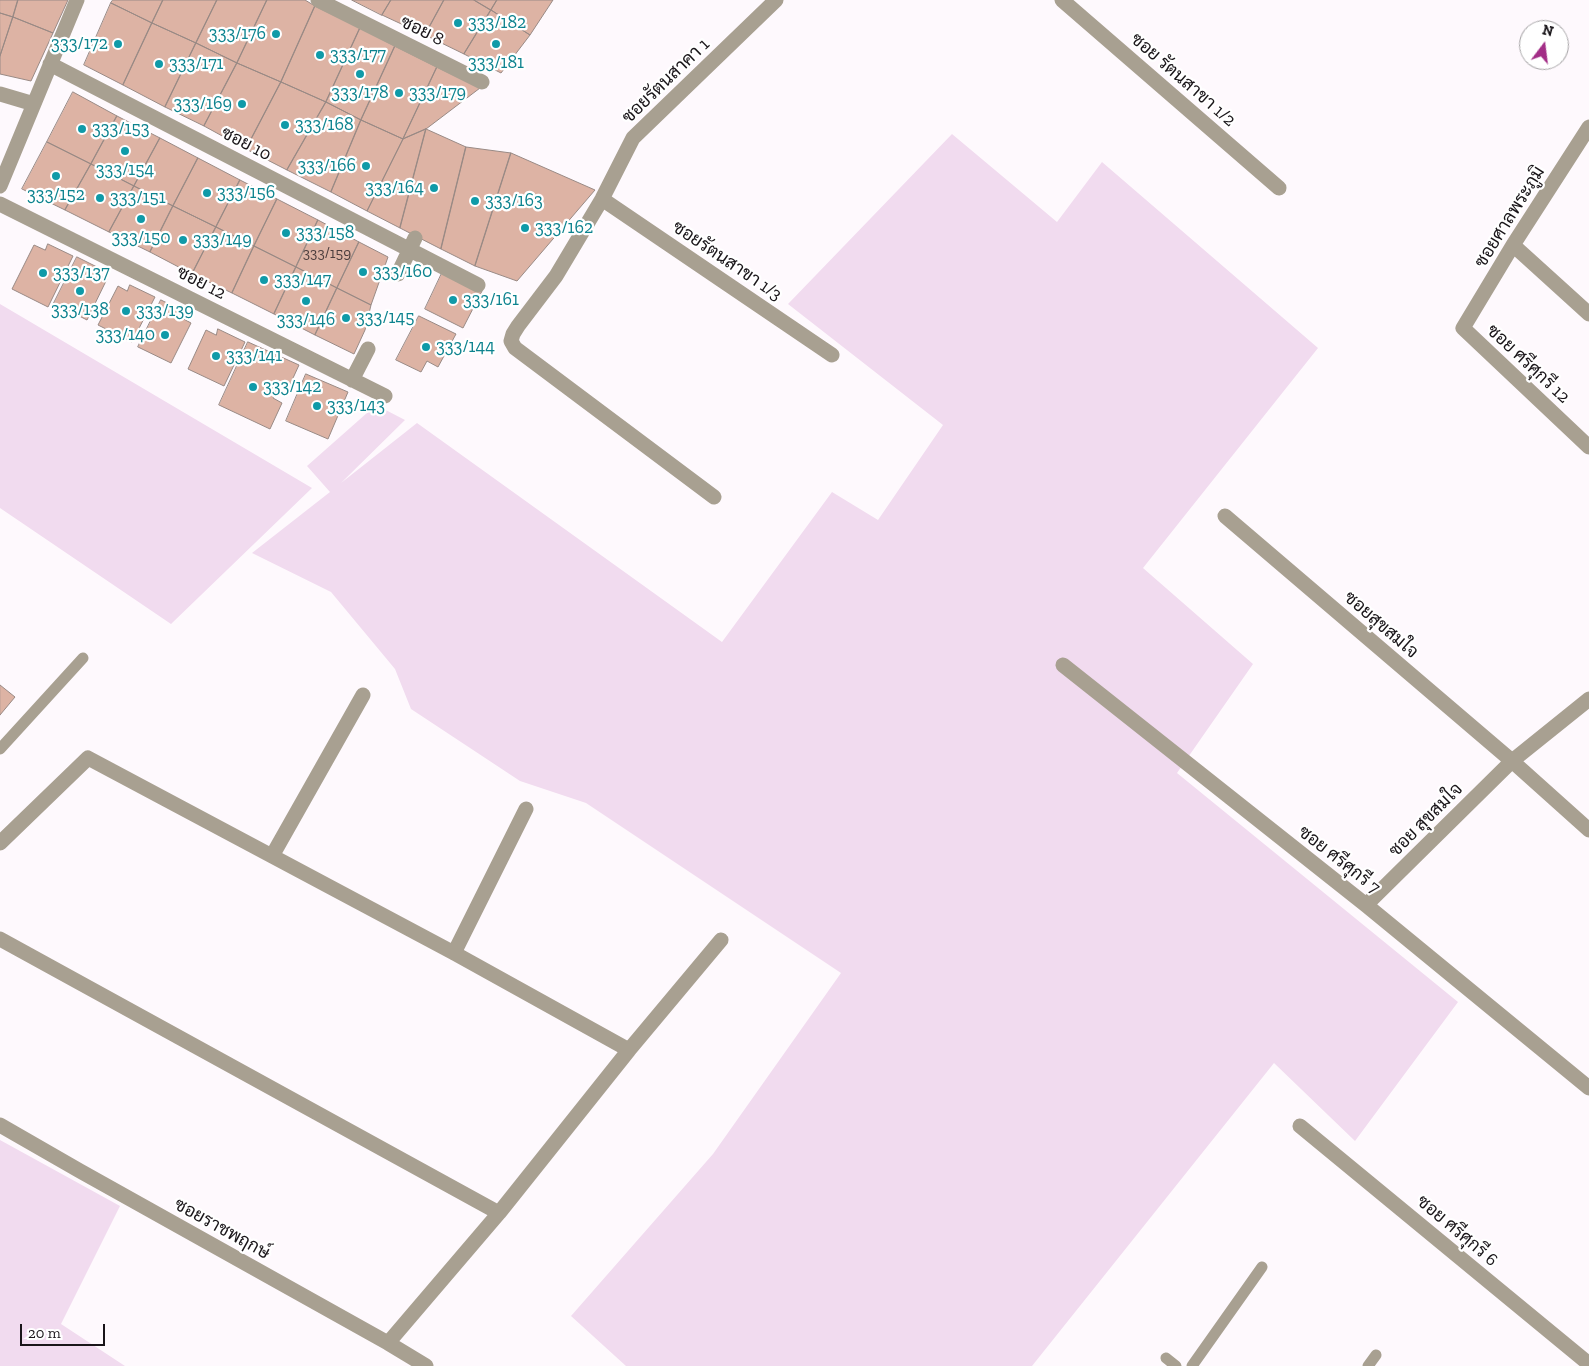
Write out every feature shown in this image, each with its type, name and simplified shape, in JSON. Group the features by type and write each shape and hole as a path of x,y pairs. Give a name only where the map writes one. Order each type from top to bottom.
{"street":[{"path":"0,186 77,0"},
{"name":"ซอย 8","path":"318,0 482,82"},
{"name":"ซอยรัตนสาคา 1","path":"714,498 515,348 511,341 518,326 556,276 602,199 633,138 776,0"},
{"name":"ซอย รัตนสาขา 1/2","path":"1062,0 1279,188"},
{"name":"ซอย 10","path":"50,64 412,244 478,285"},
{"path":"0,94 34,104"},
{"name":"ซอยศาลพระภูมิ","path":"1463,328 1513,245 1589,127"},
{"name":"ซอยรัตนสาขา 1/3","path":"602,199 832,354"},
{"name":"ซอย 12","path":"0,204 385,396"},
{"path":"398,274 412,244"},
{"path":"1513,245 1589,314"},
{"name":"ซอย ศรีศุกรี 12","path":"1463,328 1589,447"},
{"path":"352,380 368,349"},
{"name":"ซอยสุขสมใจ","path":"1225,516 1512,761 1589,830"},
{"name":"ซอย ศรีศุกรี 7","path":"1063,665 1366,905 1589,1088"},
{"path":"272,856 363,695"},
{"name":"ซอย สุขสมใจ","path":"1366,905 1512,761 1589,699"},
{"path":"0,843 88,758 454,953 629,1050"},
{"path":"454,953 526,809"},
{"path":"0,939 499,1213"},
{"path":"388,1343 499,1213 629,1050 721,940"},
{"name":"ซอยราชพฤกษ์","path":"0,1124 80,1172 426,1366"},
{"name":"ซอย ศรีศุกรี 6","path":"1300,1126 1589,1364"}],"lane":[{"path":"0,750 83,658"},
{"path":"1192,1366 1262,1267"},
{"path":"1368,1366 1376,1354"},
{"path":"1166,1358 1176,1366"}],"shaded area":[{"path":"952,134 1057,222 1102,162 1318,348 1143,568 1253,664 1177,773 1458,1002 1355,1141 1274,1063 1032,1366 626,1366 571,1316 713,1154 841,973 586,803 520,781 411,709 395,669 331,592 252,553 330,492 307,466 376,405 405,420 341,483 417,423 722,642 832,492 878,520 943,425 788,304"},
{"path":"0,304 312,488 171,624 0,508"},
{"path":"0,1140 120,1206 61,1324 125,1366 0,1366"}],"building":[{"path":"0,0 18,0 13,17 0,13"},
{"path":"18,0 68,0 53,33 13,17"},
{"path":"113,0 163,0 152,23 111,3"},
{"path":"163,0 217,0 196,43 152,23"},
{"path":"217,0 267,0 237,63 196,43"},
{"name":"333/176","path":"267,0 305,0 315,6 281,82 237,63"},
{"path":"352,0 391,0 382,15"},
{"path":"391,0 444,0 425,35 382,15"},
{"name":"333/182","path":"444,0 474,0 491,10 464,54 425,35"},
{"path":"474,0 497,0 491,10"},
{"path":"497,0 553,0 530,35 491,10"},
{"name":"333/172","path":"111,3 152,23 123,85 84,65"},
{"name":"333/177","path":"315,6 360,28 326,102 281,82"},
{"name":"333/181","path":"491,10 530,35 501,73 464,54"},
{"path":"0,13 13,17 0,56"},
{"path":"13,17 53,33 31,81 0,74 0,56"},
{"name":"333/171","path":"152,23 196,43 165,107 123,85"},
{"name":"333/178","path":"360,28 395,46 361,120 326,102"},
{"path":"196,43 237,63 204,126 165,107"},
{"name":"333/179","path":"395,46 437,67 403,139 361,120"},
{"name":"333/169","path":"237,63 281,82 246,149 204,126"},
{"path":"437,67 480,88 426,129 403,139"},
{"name":"333/168","path":"281,82 326,102 287,170 246,149"},
{"name":"333/153","path":"73,92 117,116 91,164 47,142"},
{"path":"326,102 361,120 331,192 287,170"},
{"name":"333/154","path":"117,116 160,138 134,186 91,164"},
{"name":"333/166","path":"361,120 403,139 367,211 331,192"},
{"name":"333/164","path":"426,129 466,147 441,249 400,228"},
{"path":"426,129 400,228 367,211 403,139"},
{"path":"160,138 198,158 173,206 134,186"},
{"name":"333/152","path":"47,142 91,164 65,210 22,189"},
{"name":"333/163","path":"466,147 511,153 475,266 441,249"},
{"name":"333/162","path":"511,153 595,190 517,281 475,266"},
{"name":"333/156","path":"198,158 240,180 216,227 173,206"},
{"name":"333/151","path":"91,164 134,186 109,232 65,210"},
{"path":"240,180 277,199 254,246 216,227"},
{"name":"333/150","path":"134,186 173,206 150,252 109,232"},
{"name":"333/158","path":"277,199 318,220 296,267 254,246"},
{"name":"333/149","path":"173,206 216,227 192,274 150,252"},
{"name":"333/159","path":"318,220 359,242 337,288 296,267"},
{"path":"216,227 254,246 232,293 192,274"},
{"name":"333/160","path":"359,242 388,257 371,305 337,288"},
{"name":"333/137","path":"48,244 73,256 48,307 12,289 34,245 45,250"},
{"name":"333/147","path":"254,246 296,267 274,314 232,293"},
{"name":"333/138","path":"77,257 101,269 98,275 107,279 87,320 54,303"},
{"name":"333/146","path":"296,267 337,288 315,335 274,314"},
{"name":"333/161","path":"443,271 482,291 463,328 425,309"},
{"name":"333/139","path":"130,285 155,297 132,342 98,325 118,286 127,291"},
{"name":"333/145","path":"337,288 371,305 365,330 354,354 315,335"},
{"name":"333/140","path":"161,300 181,310 178,316 191,323 171,363 138,347"},
{"name":"333/144","path":"419,316 456,334 438,367 427,361 421,372 396,360"},
{"name":"333/141","path":"218,329 245,342 224,386 188,369 206,330 216,335"},
{"name":"333/142","path":"248,342 299,365 288,389 279,385 273,398 282,403 270,429 219,405"},
{"name":"333/143","path":"306,374 348,392 328,439 286,421"},
{"path":"0,685 15,697 0,715"}],"place":[{"name":"333/182","path":"458,23"},
{"name":"333/176","path":"276,34"},
{"name":"333/172","path":"118,44"},
{"name":"333/181","path":"496,44"},
{"name":"333/177","path":"320,55"},
{"name":"333/171","path":"159,64"},
{"name":"333/178","path":"360,74"},
{"name":"333/179","path":"399,93"},
{"name":"333/169","path":"242,104"},
{"name":"333/168","path":"285,125"},
{"name":"333/153","path":"82,129"},
{"name":"333/154","path":"125,151"},
{"name":"333/166","path":"366,166"},
{"name":"333/152","path":"56,176"},
{"name":"333/164","path":"434,188"},
{"name":"333/156","path":"207,193"},
{"name":"333/151","path":"100,198"},
{"name":"333/163","path":"475,201"},
{"name":"333/150","path":"141,219"},
{"name":"333/162","path":"525,228"},
{"name":"333/158","path":"286,233"},
{"name":"333/149","path":"183,240"},
{"name":"333/160","path":"363,272"},
{"name":"333/137","path":"43,273"},
{"name":"333/147","path":"264,280"},
{"name":"333/138","path":"80,291"},
{"name":"333/161","path":"453,300"},
{"name":"333/146","path":"306,301"},
{"name":"333/139","path":"126,311"},
{"name":"333/145","path":"346,318"},
{"name":"333/140","path":"165,335"},
{"name":"333/144","path":"426,347"},
{"name":"333/141","path":"216,356"},
{"name":"333/142","path":"253,387"},
{"name":"333/143","path":"317,406"}]}
